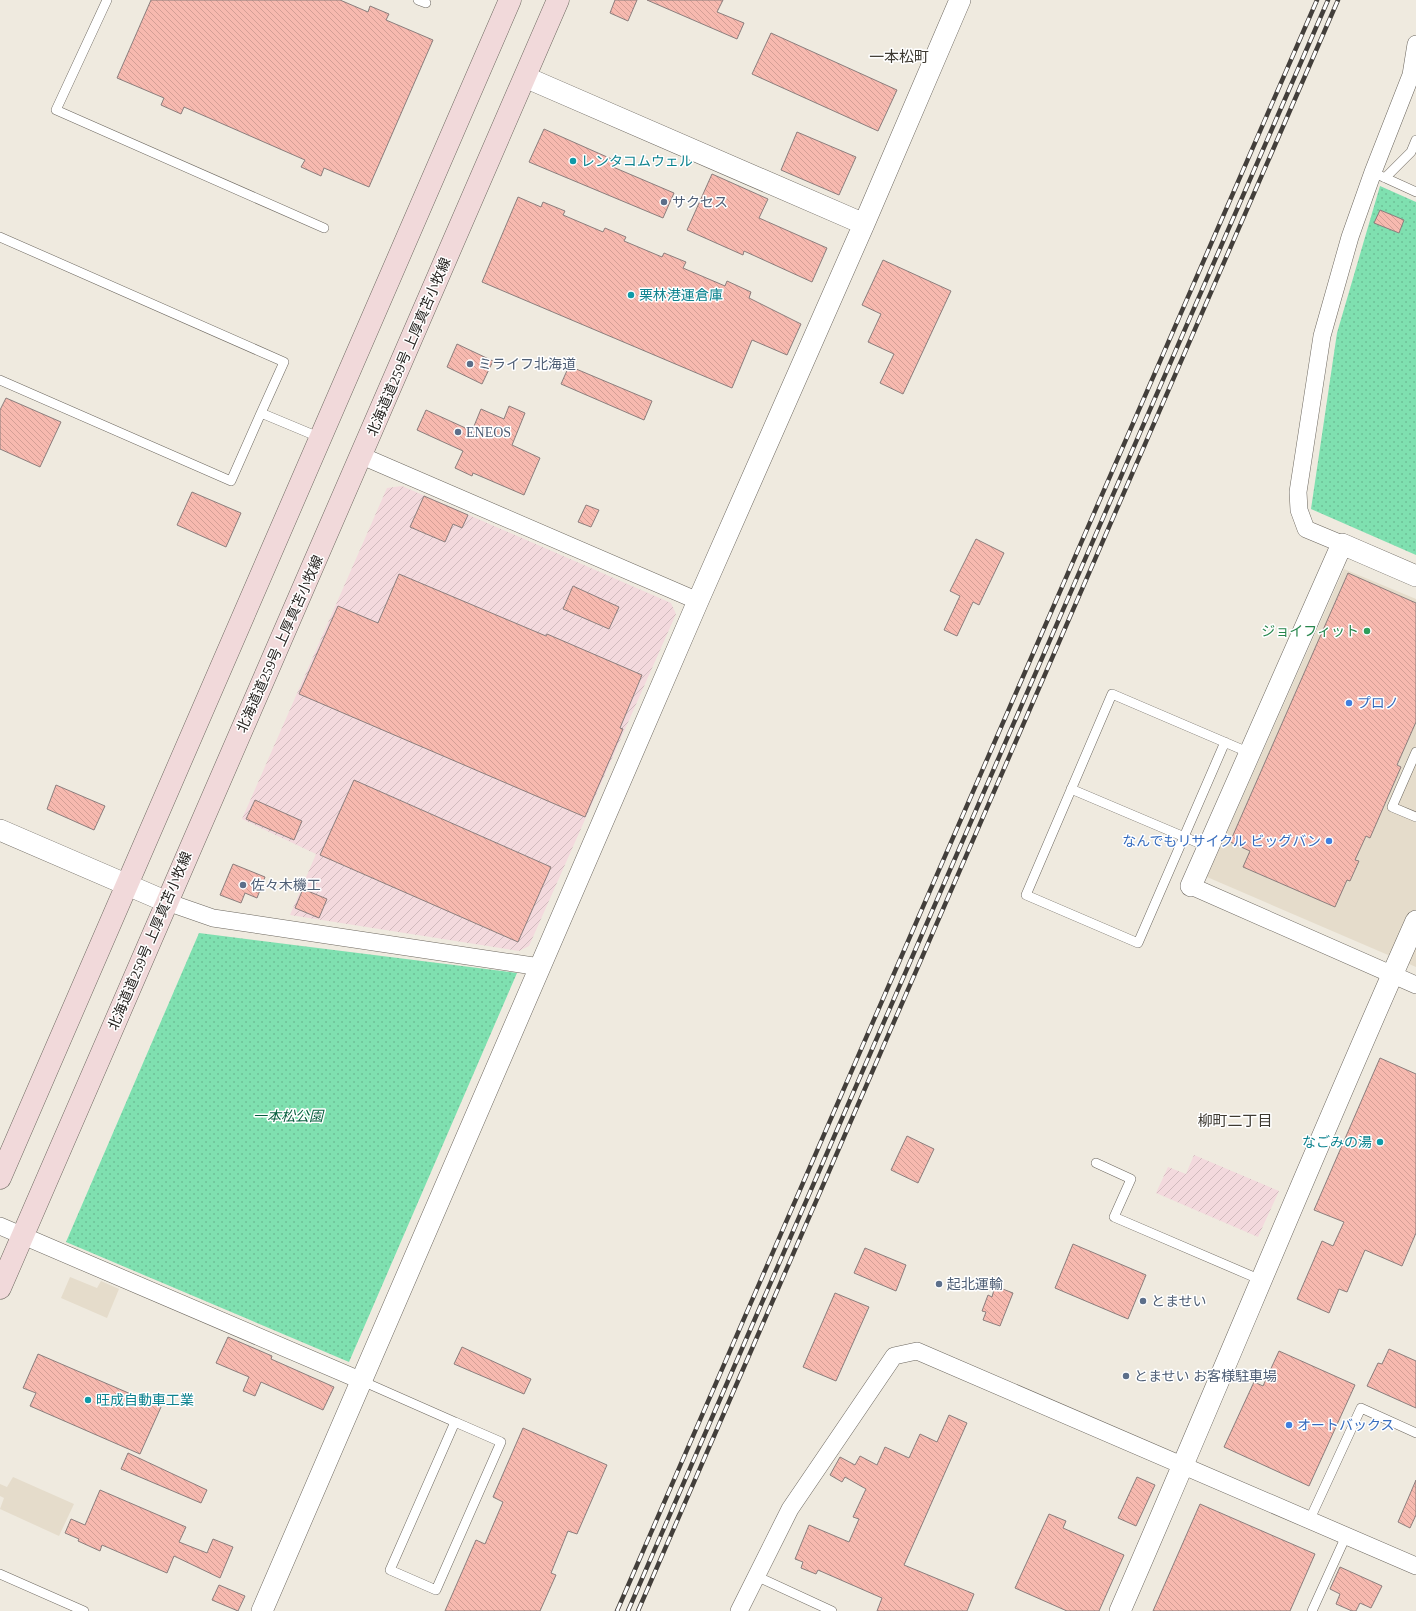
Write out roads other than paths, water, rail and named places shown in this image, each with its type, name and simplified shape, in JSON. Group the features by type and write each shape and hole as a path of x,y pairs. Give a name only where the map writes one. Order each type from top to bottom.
{"main road":[{"path":"0,1178 128,886 510,0"},
{"name":"北海道道259号 上厚真苫小牧線","path":"0,1288 362,456 558,0"}],"street":[{"path":"262,1611 698,601 864,224 960,0"},
{"path":"1416,44 1411,75 1379,175 1350,237 1322,336 1298,492 1299,510 1306,529 1416,576"},
{"path":"525,77 864,224"},
{"path":"362,456 698,601"},
{"path":"1342,544 1192,886 1416,985"},
{"path":"0,830 128,886 167,902 213,918 540,967"},
{"path":"1120,1611 1183,1467 1260,1280 1416,921"},
{"path":"0,1226 362,1381"},
{"path":"738,1611 790,1509 894,1356 917,1351 1183,1467 1416,1566"}],"lane":[{"path":"107,0 56,110 324,228"},
{"path":"1416,140 1411,152 1379,175 1416,192"},
{"path":"0,238 284,362 231,481 0,380"},
{"path":"261,413 321,438"},
{"path":"1225,742 1138,943 1026,895 1112,694 1225,742 1250,753"},
{"path":"1416,752 1392,807 1416,817"},
{"path":"1071,789 1208,847"},
{"path":"1096,1163 1131,1180 1114,1217 1260,1280"},
{"path":"362,1381 501,1442 436,1590 390,1570 455,1422"},
{"path":"1309,1521 1361,1408 1416,1433"},
{"path":"1312,1611 1346,1536"},
{"path":"0,1574 84,1611"},
{"path":"756,1576 832,1611"}],"railway":[{"path":"617,1611 1317,0"},
{"path":"628,1611 1328,0"},
{"path":"638,1611 1338,0"}],"place":[{"name":"レンタコムウェル","path":"573,161"},
{"name":"サクセス","path":"664,202"},
{"name":"栗林港運倉庫","path":"631,295"},
{"name":"ミライフ北海道","path":"470,364"},
{"name":"ENEOS","path":"458,432"},
{"name":"ジョイフィット","path":"1367,631"},
{"name":"プロノ","path":"1349,703"},
{"name":"なんでもリサイクル ビッグバン","path":"1329,841"},
{"name":"佐々木機工","path":"243,885"},
{"name":"なごみの湯","path":"1380,1142"},
{"name":"起北運輸","path":"939,1284"},
{"name":"とませい","path":"1143,1301"},
{"name":"とませい お客様駐車場","path":"1126,1376"},
{"name":"旺成自動車工業","path":"88,1400"},
{"name":"オートバックス","path":"1289,1425"}],"district":[{"name":"一本松町","path":"899,57"},
{"name":"柳町二丁目","path":"1235,1121"}],"park label":[{"name":"一本松公園","path":"288,1116"}]}
